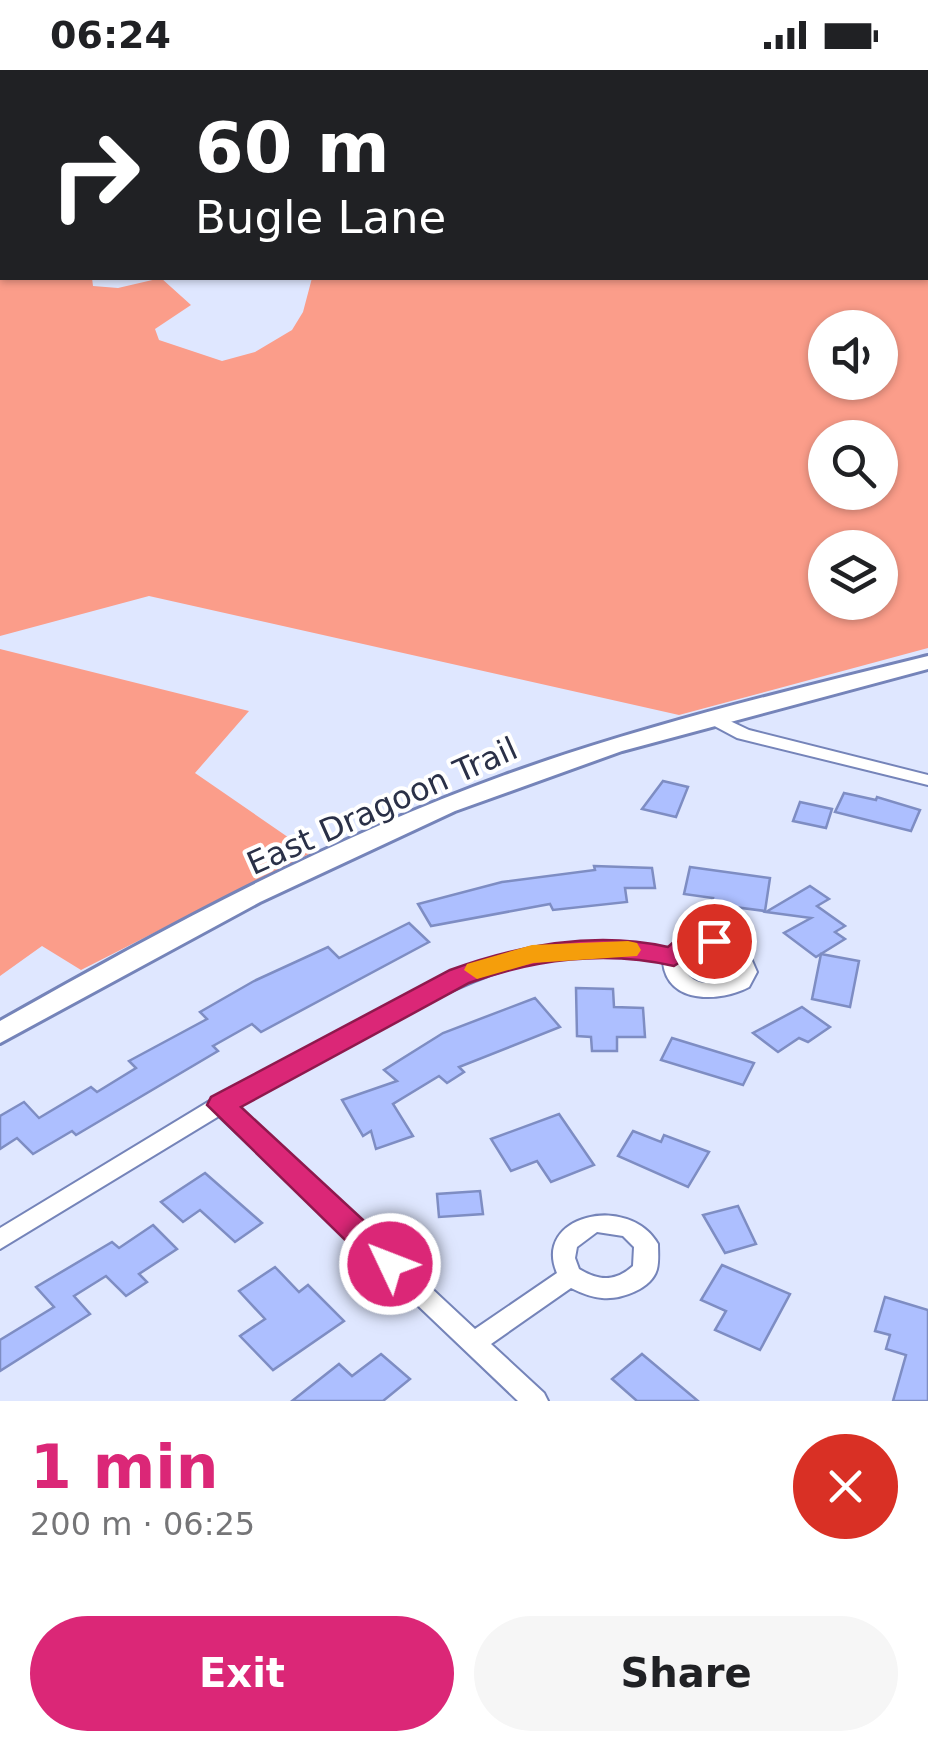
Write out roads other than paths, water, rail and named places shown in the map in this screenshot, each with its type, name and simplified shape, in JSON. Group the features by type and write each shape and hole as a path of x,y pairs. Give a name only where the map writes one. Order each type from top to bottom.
{"street":[{"name":"East Dragoon Trail","path":"0,1033 196,928 415,820 527,775 714,718 928,662"},
{"path":"714,718 744,734 928,780"},
{"path":"0,1240 221,1105 460,977 494,964 567,950 645,950 674,957"},
{"path":"221,1105 536,1401"},
{"path":"474,1344 570,1276"}]}
